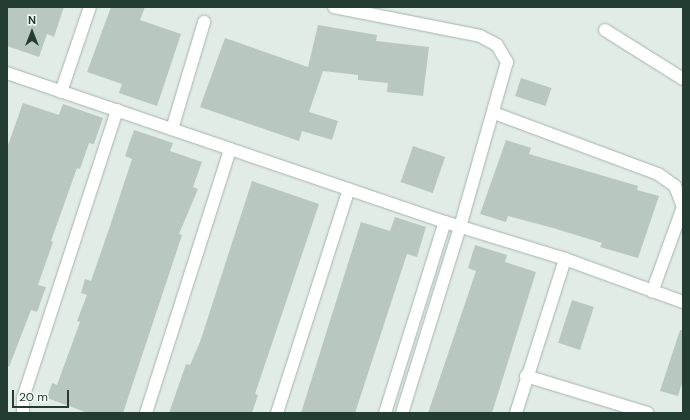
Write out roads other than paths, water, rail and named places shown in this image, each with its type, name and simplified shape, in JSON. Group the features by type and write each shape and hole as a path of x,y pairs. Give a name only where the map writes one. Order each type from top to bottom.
{"street":[{"path":"61,92 90,7"},
{"path":"334,7 480,36 497,45 507,62 494,113 460,227 402,413"},
{"path":"172,129 204,22"},
{"path":"605,30 683,79"},
{"path":"7,73 460,227 565,258 652,292 683,302"},
{"path":"23,413 23,398 117,110"},
{"path":"494,113 658,174 676,186 683,207 652,292"},
{"path":"146,413 230,149"},
{"path":"277,413 348,189"},
{"path":"385,413 445,222"},
{"path":"516,413 526,376 565,258"},
{"path":"526,376 648,413"}]}
